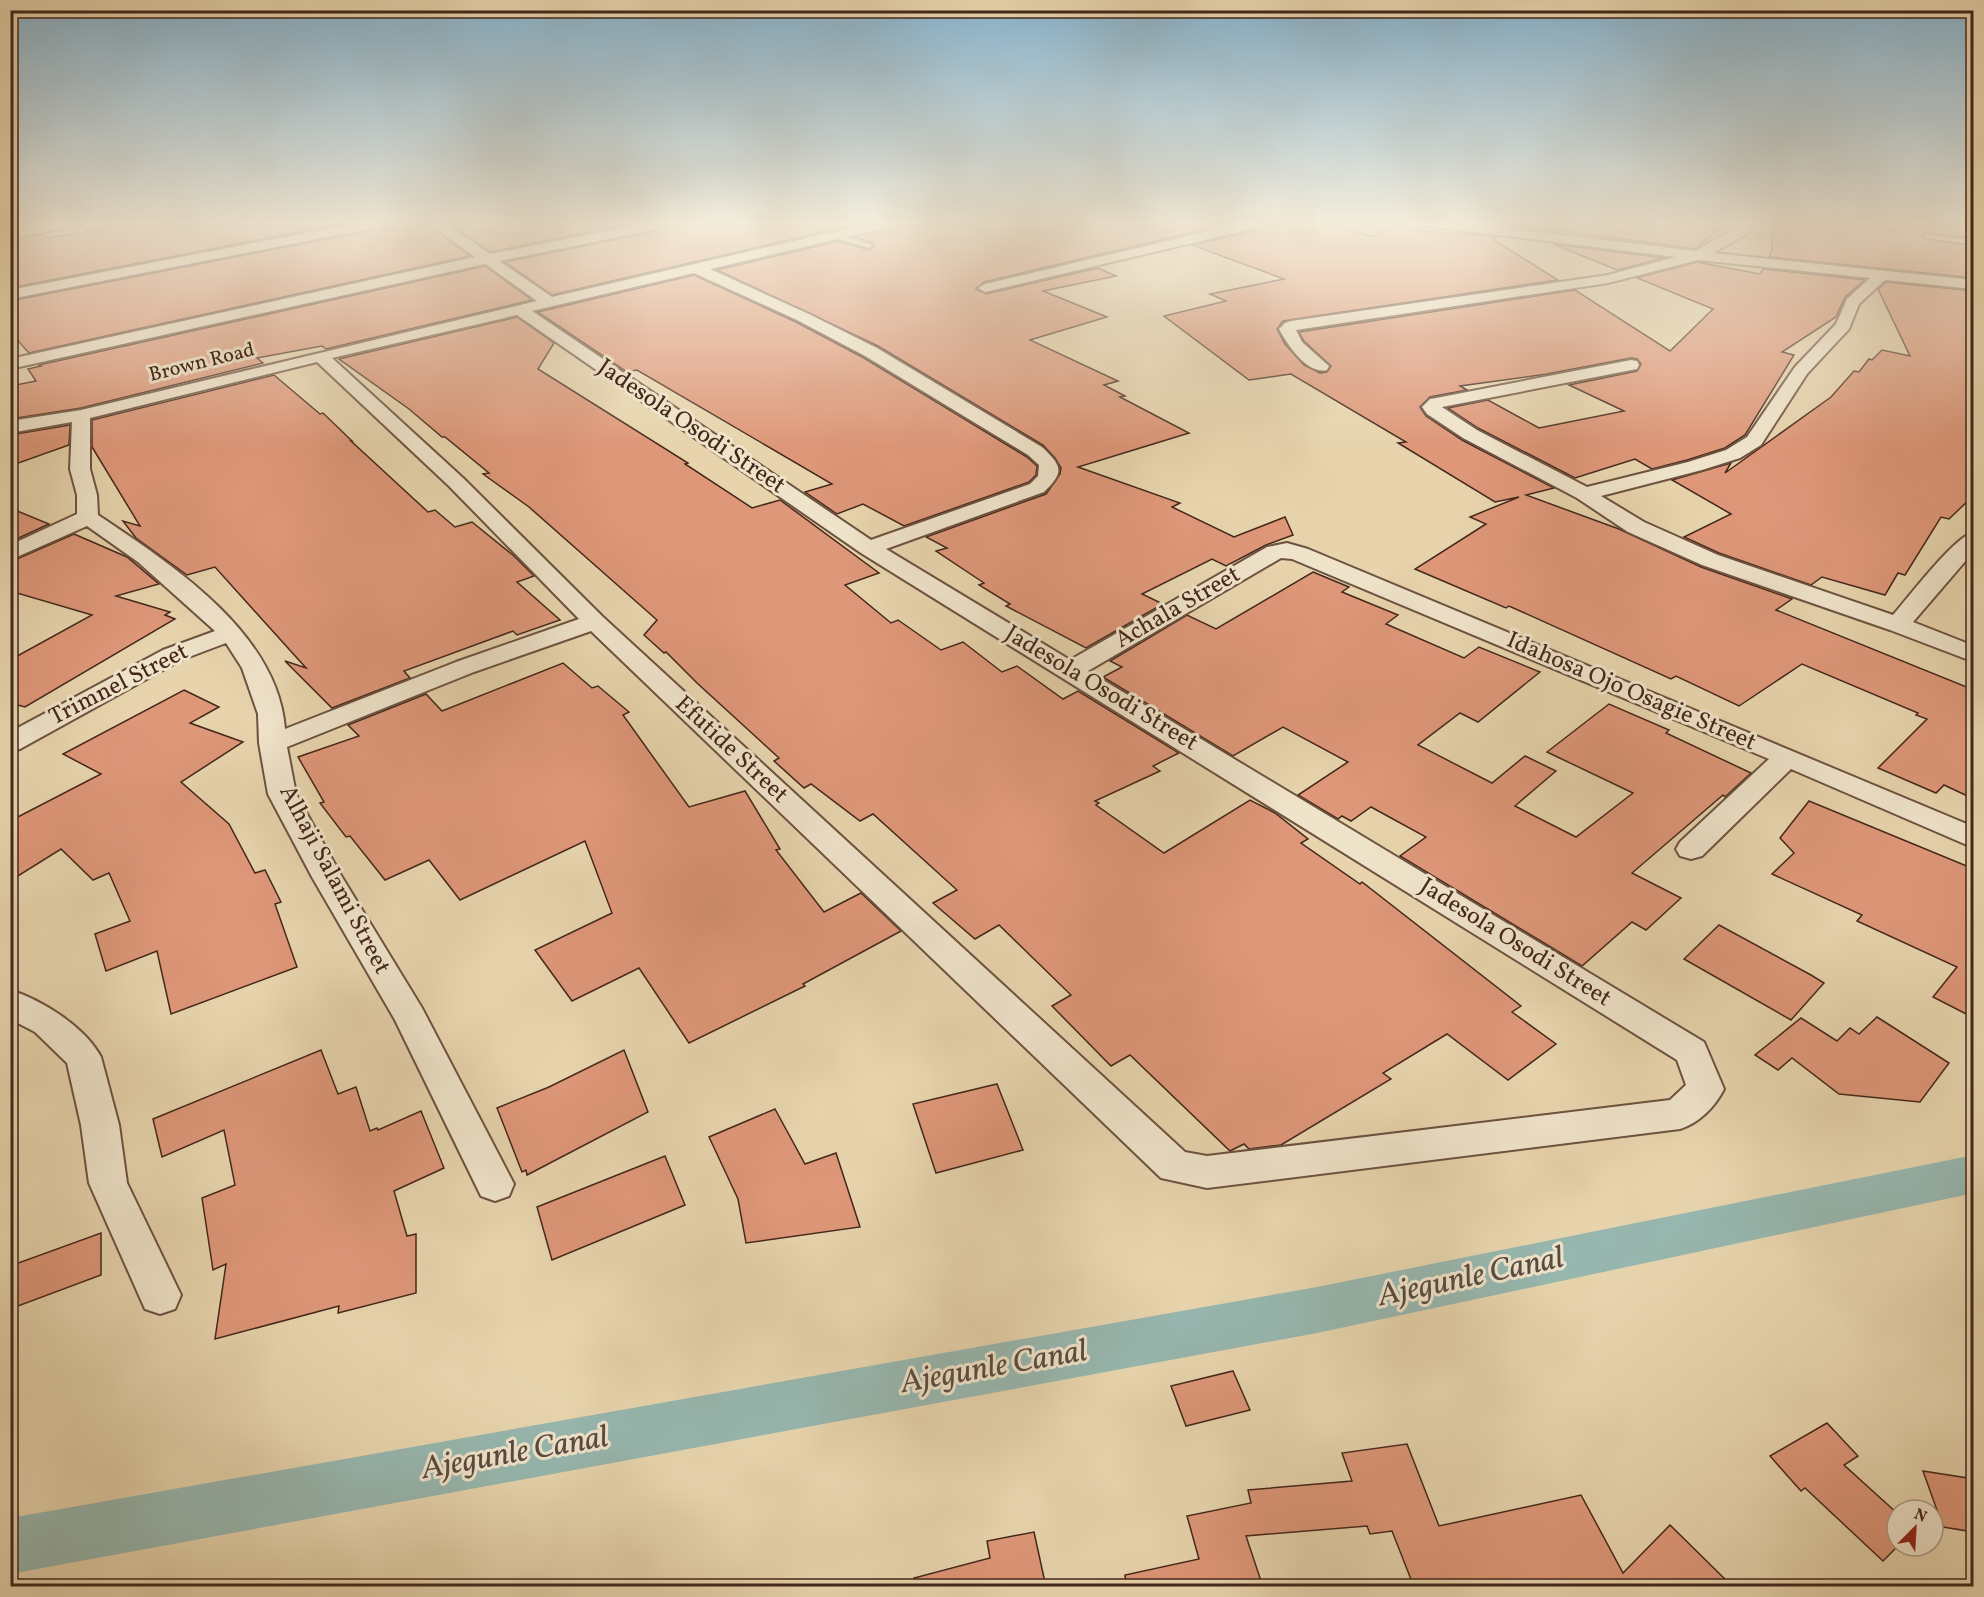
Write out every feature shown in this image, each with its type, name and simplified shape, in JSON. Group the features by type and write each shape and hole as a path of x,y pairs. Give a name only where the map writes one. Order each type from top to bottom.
{"street":[{"path":"10,364 317,297"},
{"path":"541,297 549,302"},
{"name":"Brown Road","path":"10,427 81,415 573,297"},
{"path":"758,297 871,352 1035,451 1049,464 1048,477 1037,488 869,548"},
{"path":"1321,366 1295,345 1287,329 1291,326 1354,315 1488,297"},
{"path":"1584,494 1734,454 1754,441 1802,371 1843,326 1852,302 1858,297"},
{"name":"Jadesola Osodi Street","path":"519,309 869,548 1692,1052"},
{"name":"Efutide Street","path":"320,356 456,482 595,622 1175,1167 1207,1172 1680,1114 1706,1089 1692,1052"},
{"path":"1631,365 1436,403 1431,407 1433,411 1470,434 1584,494 1636,526 1710,560 1898,625 1974,655"},
{"path":"10,554 88,517 87,495 80,469 81,415"},
{"name":"Alhaji Salami Street","path":"88,517 146,557 231,633 255,668 271,714 273,743 282,794 327,877 410,1017 495,1184"},
{"path":"1898,625 1947,566 1974,538"},
{"name":"Achala Street","path":"1071,670 1275,552 1287,550"},
{"name":"Idahosa Ojo Osagie Street","path":"1287,550 1786,757 1974,838"},
{"path":"273,743 465,667 595,622"},
{"name":"Trimnel Street","path":"10,743 172,655 231,633"},
{"path":"1691,849 1786,757"},
{"path":"10,1003 47,1023 83,1057 100,1125 108,1183 160,1295"}],"building":[{"path":"33,297 286,297 29,353 10,332 10,301"},
{"path":"347,297 527,297 532,300 326,349 322,346 257,358 263,363 81,408 10,419 10,386 36,381 28,369 41,366 39,365"},
{"path":"603,297 741,297 796,322 864,358 1027,457 1037,466 1036,475 1029,482 904,526 863,504 837,514 805,492 832,484 637,370 627,372 538,312"},
{"path":"773,297 1057,297 1107,317 1030,340 1118,381 1104,385 1125,396 1120,397 1189,433 1078,467 1180,503 1172,507 1234,537 1285,517 1293,535 1266,545 1226,566 1212,559 1142,594 1163,604 1086,648 1006,606 1010,604 979,585 984,583 936,551 947,548 926,537 1046,494 1060,474 1061,468 1055,458 1043,445 878,346"},
{"path":"1216,297 1447,297 1283,321 1277,329 1285,344 1304,365 1320,373 1327,372 1331,366 1304,341 1299,332 1532,297 1585,297 1670,351 1713,309 1682,297 1846,297 1836,317 1782,352 1794,355 1745,435 1725,448 1687,460 1652,469 1635,459 1575,478 1478,428 1448,408 1488,400 1539,428 1624,411 1569,385 1637,371 1641,364 1637,359 1631,358 1547,374 1460,386 1467,390 1430,397 1420,407 1426,416 1462,440 1554,488 1526,495 1619,529 1701,567 1792,599 1776,610 1974,690 1974,799 1944,785 1936,793 1878,768 1927,719 1916,715 1918,713 1802,664 1739,706 1676,676 1671,679 1509,606 1506,608 1415,569 1486,524 1470,517 1519,497 1495,502 1398,443 1406,442 1291,374 1249,380 1164,316 1226,301"},
{"path":"1882,297 1974,297 1974,495 1949,519 1941,517 1905,575 1898,573 1885,595 1822,577 1811,585 1719,553 1684,537 1731,514 1672,480 1731,463 1725,473 1831,397 1854,371 1859,372 1869,359 1872,360 1882,350 1910,356"},
{"path":"517,317 554,343 538,369 688,463 685,464 752,508 780,500 879,573 845,585 891,623 898,620 941,650 963,642 1002,672 1017,666 1063,699 1078,691 1179,753 1153,766 1160,771 1095,801 1099,803 1096,805 1164,853 1250,800 1275,813 1308,839 1301,843 1360,884 1362,882 1521,1006 1512,1012 1556,1044 1508,1080 1447,1034 1383,1073 1391,1079 1281,1145 1249,1149 1244,1144 1230,1151 1130,1055 1111,1066 1052,1006 1071,995 999,925 975,939 933,903 957,890 873,814 860,821 811,784 804,788 774,761 779,758 666,652 664,653 644,635 657,620 529,507 483,474 489,473 409,409 339,359"},
{"path":"274,375 320,414 323,413 428,512 435,510 455,527 472,522 514,556 534,576 517,582 560,620 517,635 513,631 404,671 410,678 332,708 285,661 306,668 215,567 187,575 136,538 123,521 140,526 92,447 92,420"},
{"path":"70,425 69,445 10,466 10,435"},
{"path":"10,508 49,524 10,542"},
{"path":"74,534 127,557 159,584 116,596 170,612 165,615 175,619 25,707 10,703 10,660 92,615 10,591 10,562"},
{"path":"1313,572 1349,587 1342,592 1398,615 1386,624 1464,658 1479,647 1540,672 1478,722 1460,713 1418,745 1492,783 1525,756 1556,771 1515,806 1576,837 1633,793 1547,752 1609,704 1669,730 1666,733 1751,773 1632,873 1681,898 1646,930 1632,922 1582,966 1400,856 1426,837 1371,807 1351,821 1342,816 1338,819 1298,795 1348,762 1283,727 1233,756 1103,677 1122,667 1110,661 1187,615 1216,629"},
{"path":"563,663 592,688 598,686 629,712 623,715 689,807 745,791 780,849 776,850 824,912 861,893 901,931 803,984 805,986 689,1043 639,968 572,1001 535,950 612,913 585,841 460,900 429,860 385,880 350,836 346,837 320,803 324,802 298,757 359,736 348,725 426,694 442,711"},
{"path":"184,690 219,707 190,723 243,742 181,782 229,824 255,873 265,870 281,902 275,904 297,967 171,1014 157,951 106,971 95,934 130,921 109,873 93,880 61,849 10,881 10,821 101,774 63,754"},
{"path":"1809,801 1974,869 1974,1018 1933,997 1957,967 1857,921 1862,915 1772,874 1794,853 1780,838"},
{"path":"1719,925 1824,983 1791,1020 1684,959"},
{"path":"1877,1017 1949,1063 1920,1102 1839,1094 1792,1058 1778,1070 1755,1055 1801,1018 1837,1041 1850,1028 1859,1034"},
{"path":"321,1050 338,1094 356,1087 370,1131 377,1128 378,1130 421,1111 444,1168 394,1191 407,1236 416,1234 416,1293 338,1313 339,1306 215,1339 226,1264 213,1270 202,1198 235,1185 224,1130 162,1157 153,1119"},
{"path":"624,1050 648,1112 527,1175 526,1170 522,1172 497,1108 549,1087"},
{"path":"997,1084 1023,1150 936,1173 913,1104"},
{"path":"775,1109 805,1164 836,1153 860,1227 746,1243 738,1199 709,1137"},
{"path":"665,1156 685,1205 552,1260 537,1207"},
{"path":"101,1233 101,1275 10,1309 10,1266"},
{"path":"1233,1371 1250,1410 1186,1426 1171,1386"},
{"path":"1827,1423 1858,1456 1844,1465 1885,1502 1886,1558 1883,1561 1805,1488 1801,1491 1770,1456"},
{"path":"1407,1444 1439,1526 1581,1495 1623,1573 1670,1525 1733,1587 1414,1587 1392,1531 1370,1534 1367,1526 1246,1536 1263,1587 1126,1587 1125,1575 1199,1559 1187,1516 1251,1503 1248,1490 1352,1481 1342,1453"},
{"path":"1923,1471 1974,1479 1974,1532 1945,1527 1945,1498 1933,1498"},
{"path":"1034,1532 1046,1587 915,1587 914,1578 990,1558 987,1541"}],"waterway":[{"name":"Ajegunle Canal","path":"10,1546 1317,1310 1974,1174"}]}
